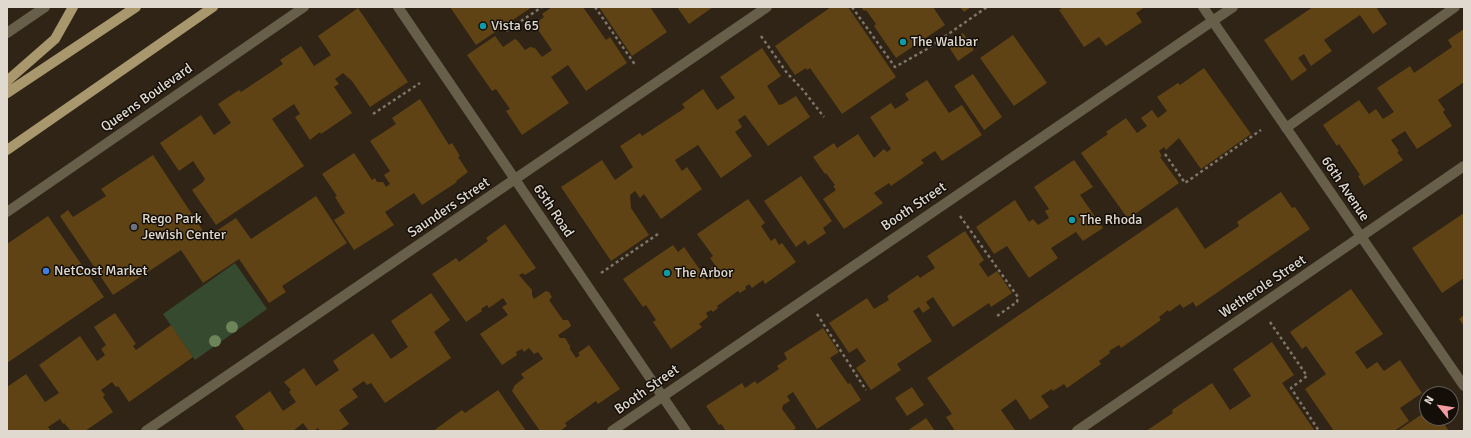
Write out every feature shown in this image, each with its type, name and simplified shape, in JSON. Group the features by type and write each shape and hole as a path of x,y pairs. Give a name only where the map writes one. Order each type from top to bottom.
{"main road":[{"path":"7,81 55,39 73,7"},
{"path":"7,93 136,7"},
{"path":"7,150 213,7"}],"street":[{"path":"7,33 45,7"},
{"name":"Queens Boulevard","path":"7,212 304,7"},
{"name":"65th Road","path":"398,7 514,180 686,431"},
{"name":"Saunders Street","path":"146,431 767,7"},
{"name":"66th Avenue","path":"1203,7 1464,386"},
{"name":"Booth Street","path":"612,431 1232,7"},
{"path":"1286,128 1455,7"},
{"name":"Wetherole Street","path":"1077,431 1464,166"}],"path":[{"path":"506,31 542,7"},
{"path":"595,7 636,66"},
{"path":"852,7 895,67 926,49 987,7"},
{"path":"761,36 787,73 803,90 824,117"},
{"path":"373,114 420,83"},
{"path":"1165,154 1184,183 1261,130"},
{"path":"960,216 1018,297 1017,302 997,316"},
{"path":"601,272 658,234"},
{"path":"816,314 866,390"},
{"path":"1270,322 1307,376 1291,388 1319,431"}],"green space":[{"path":"235,263 267,309 195,360 163,314"}],"building":[{"name":"Vista 65","path":"450,7 532,7 476,45"},
{"path":"552,7 583,7 606,40 610,37 627,63 586,91 568,65 551,77 569,103 522,135 506,111 510,109 496,89 492,91 467,55 495,36 503,47 515,39 525,50 530,47 535,48 542,57 552,50 534,24 544,17 542,14"},
{"path":"599,7 650,7 667,32 632,56"},
{"path":"677,7 713,7 689,24"},
{"path":"831,7 848,7 896,77 842,114 810,68 807,70 806,68 795,75 775,46"},
{"name":"The Walbar","path":"861,7 933,7 945,25 896,58 874,26 876,24 866,10 864,11"},
{"name":"The Walbar","path":"960,7 971,7 964,12"},
{"path":"1063,7 1145,7 1136,13 1142,22 1106,46 1099,37 1084,47 1059,10"},
{"path":"1313,7 1376,7 1387,24 1373,34 1360,15 1324,40 1332,51 1311,66 1304,54 1298,58 1307,70 1292,81 1264,40"},
{"path":"358,8 408,82 370,107 352,81 343,73 335,79 339,84 334,87 352,113 321,134 320,132 310,140 295,117 300,114 294,104 272,119 304,166 216,225 192,190 205,179 193,161 179,171 160,143 201,115 214,135 231,123 218,104 239,90 241,92 283,64 280,60 301,46 314,66 331,55 318,36"},
{"path":"1464,29 1464,82 1438,100 1445,110 1443,112 1452,126 1417,149 1405,131 1391,140 1399,151 1397,152 1403,160 1364,186 1358,176 1360,175 1339,144 1337,146 1323,125 1359,100 1369,114 1376,109 1383,119 1394,112 1377,88 1410,66 1414,73 1452,47 1448,40"},
{"path":"963,33 974,50 958,61 947,44"},
{"path":"1013,35 1047,83 1014,106 980,58"},
{"path":"762,48 781,76 767,86 779,105 796,96 810,117 768,146 745,115 738,120 742,127 735,132 752,156 721,178 698,145 675,160 682,171 687,167 702,189 661,219 644,194 640,198 635,191 630,195 631,208 649,235 611,261 561,187 602,160 615,180 633,167 620,146 640,133 642,136 685,108 682,104 703,89 717,110 735,98 720,77"},
{"path":"1204,68 1251,134 1201,169 1179,138 1166,150 1164,147 1159,151 1162,156 1160,157 1179,183 1128,219 1081,153 1108,134 1106,132 1126,118 1137,133 1147,126 1141,118 1152,110 1158,118 1167,111 1157,97 1178,83 1180,85"},
{"path":"973,74 1002,117 984,130 954,86"},
{"path":"927,80 949,113 962,105 982,135 942,161 935,151 921,160 924,163 891,186 889,183 874,193 883,203 844,229 823,199 836,190 833,186 835,185 813,157 834,143 837,148 858,134 874,158 884,149 887,152 891,149 870,117 891,103 895,109 909,100 905,94"},
{"path":"420,99 449,145 452,143 460,156 458,157 468,172 456,181 457,182 422,205 414,193 385,212 394,225 354,250 334,220 345,213 335,197 337,196 322,174 354,153 372,180 375,178 377,182 383,182 386,187 390,184 384,175 390,171 370,141 396,124 392,118"},
{"name":"Rego Park Jewish Center","path":"153,155 207,237 236,218 251,239 316,196 347,243 282,286 286,292 269,303 239,259 203,283 181,250 113,295 60,216 68,210 73,217 106,196 101,189"},
{"name":"The Rhoda","path":"1074,160 1093,187 1080,195 1103,228 1083,241 1076,232 1051,248 1058,258 1029,278 1007,246 994,254 976,227 1015,200 1029,222 1033,219 1038,225 1049,218 1045,211 1049,209 1034,187"},
{"path":"801,176 832,221 823,228 826,233 808,245 805,240 796,247 764,201"},
{"path":"1281,192 1292,208 1295,207 1310,229 1196,307 1193,302 1183,308 1180,304 1169,312 1168,310 1159,317 1161,320 1121,348 1119,345 1109,351 1110,353 1099,361 1101,364 1067,388 1064,384 1041,396 1049,407 1030,420 1016,399 1001,410 1015,430 955,431 946,417 952,414 927,378 1177,207 1205,249 1239,226 1237,222"},
{"name":"The Arbor","path":"748,199 765,223 761,226 771,241 775,238 779,245 782,243 796,262 765,284 763,280 752,288 749,284 745,287 746,289 740,293 738,291 717,306 718,308 713,312 711,310 706,313 708,317 699,324 702,327 671,349 653,322 656,320 646,305 643,307 623,279 673,245 678,252 684,247 707,280 712,277 708,270 715,265 710,258 713,256 697,234"},
{"path":"1464,213 1464,278 1442,293 1412,248"},
{"name":"NetCost Market","path":"48,216 104,297 7,363 7,244"},
{"path":"505,224 536,268 525,275 523,273 519,275 532,290 534,299 546,291 549,292 552,297 549,300 563,320 568,320 571,325 558,335 560,338 565,338 576,358 580,355 578,353 589,345 620,389 598,404 596,401 565,423 567,426 560,431 540,431 512,391 515,385 524,378 521,374 543,359 538,352 534,354 529,348 524,352 522,349 516,352 517,355 502,365 480,334 508,315 502,307 507,304 503,298 489,308 487,305 481,309 482,311 466,322 432,274 456,258 459,262 488,241 486,238"},
{"path":"965,231 984,260 979,264 988,277 997,271 1012,293 991,307 989,303 953,327 933,297 926,302 930,308 923,313 919,307 913,311 932,341 897,364 901,370 871,390 856,368 866,361 857,348 849,353 829,323 867,298 874,309 889,300 887,296 918,275 920,278 935,268 927,256"},
{"path":"1351,289 1383,334 1355,352 1367,369 1377,362 1384,371 1400,360 1419,388 1419,395 1400,408 1409,421 1394,431 1334,431 1305,389 1326,374 1306,346 1302,349 1290,332"},
{"path":"431,293 450,320 434,332 451,358 385,403 371,383 367,385 364,381 352,389 358,397 339,410 349,424 339,431 320,431 318,428 314,431 309,431 303,423 293,431 245,431 235,416 270,391 283,411 296,402 289,392 291,390 284,382 304,368 316,386 339,370 333,361 373,333 391,359 408,347 391,321"},
{"path":"115,313 136,344 133,346 136,350 171,325 193,357 129,402 118,386 116,387 112,382 101,390 105,395 103,397 113,412 85,431 71,431 60,419 48,427 51,431 7,431 7,387 26,374 45,402 59,393 39,365 80,336 97,361 105,355 101,349 106,345 94,327"},
{"path":"1464,315 1464,326 1459,319"},
{"path":"823,328 839,352 830,358 848,384 850,383 861,400 817,429 793,392 787,396 790,401 783,405 782,409 796,428 792,431 726,431 721,424 719,425 706,406 742,383 745,388 755,381 757,384 779,369 777,366 787,359 784,353"},
{"path":"1272,342 1294,375 1282,383 1315,431 1146,431 1173,413 1172,410 1212,383 1230,410 1251,396 1233,369"},
{"path":"912,387 924,405 907,416 895,398"},
{"path":"498,390 526,431 433,431 462,410 465,413"},
{"path":"1419,416 1419,426 1446,426 1449,431 1397,431"},
{"path":"926,418 935,431 907,431"}],"place":[{"name":"Vista 65","path":"483,26"},
{"name":"The Walbar","path":"903,42"},
{"name":"The Rhoda","path":"1072,220"},
{"name":"Rego Park Jewish Center","path":"134,227"},
{"name":"NetCost Market","path":"46,271"},
{"name":"The Arbor","path":"667,273"}]}
